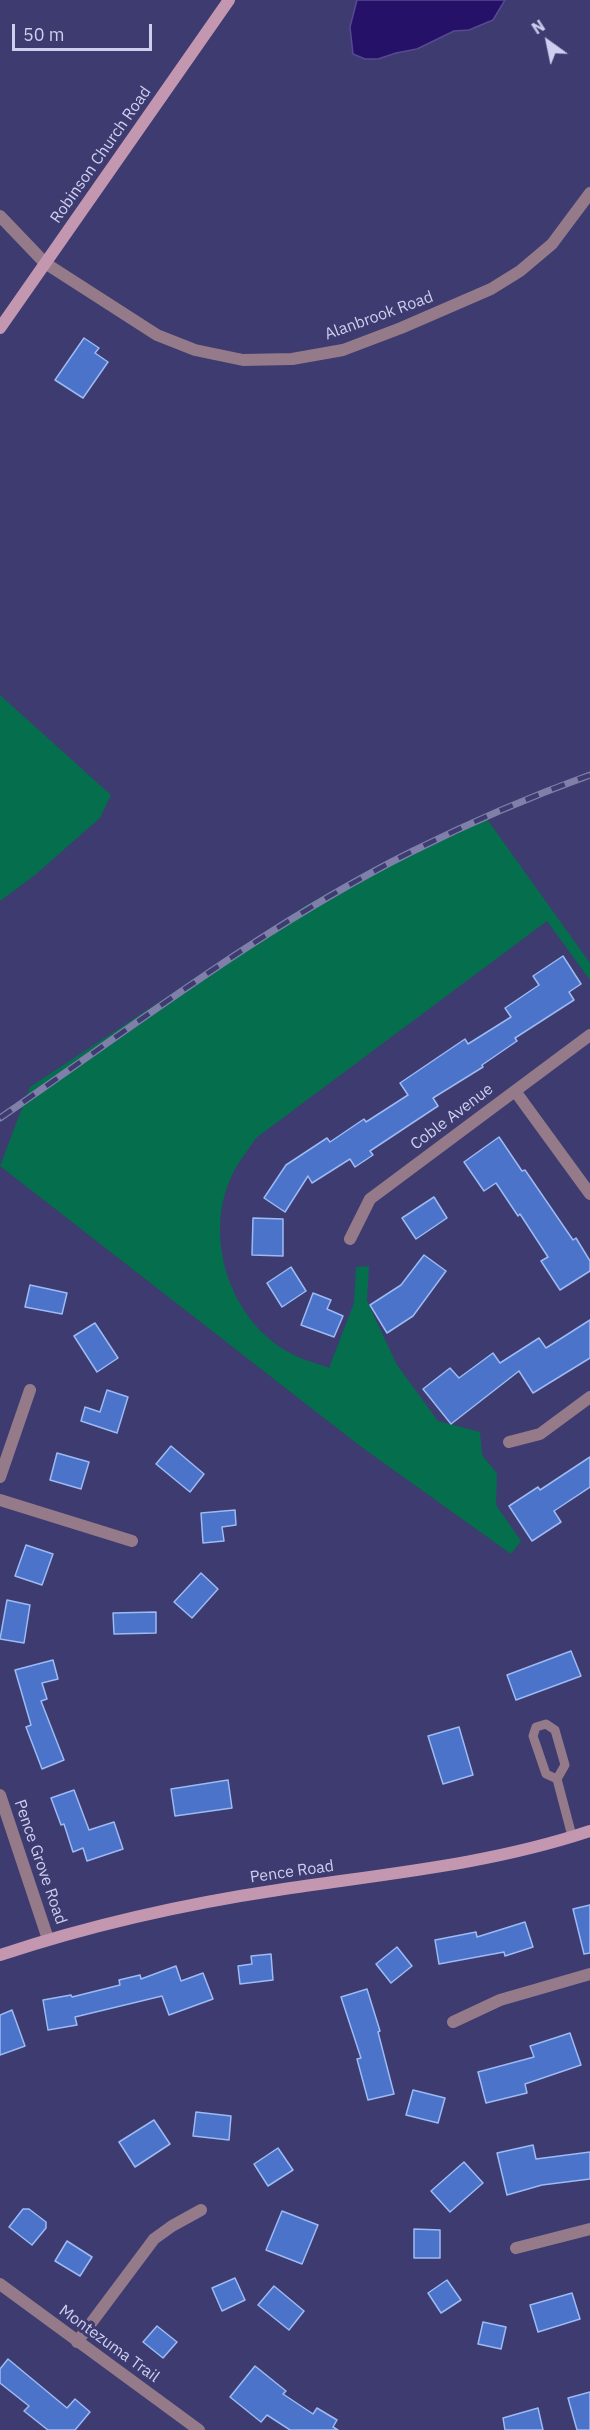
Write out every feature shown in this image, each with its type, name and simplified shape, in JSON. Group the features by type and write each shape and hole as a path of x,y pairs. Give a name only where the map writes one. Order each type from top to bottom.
{"street":[{"name":"Robinson Church Road","path":"0,328 230,0"},
{"name":"Alanbrook Road","path":"0,216 45,263 157,336 195,350 243,360 292,359 343,350 491,289 520,272 552,244 590,193"},
{"name":"Coble Avenue","path":"350,1239 370,1199 590,1035"},
{"path":"515,1091 590,1194"},
{"path":"0,1477 30,1390"},
{"path":"509,1442 540,1434 590,1397"},
{"path":"0,1500 132,1541"},
{"name":"Pence Grove Road","path":"0,1795 48,1939"},
{"name":"Pence Road","path":"0,1955 125,1918 277,1890 404,1874 516,1852 590,1831"},
{"path":"453,2022 500,2000 590,1974"},
{"path":"77,2342 154,2239 201,2210"},
{"path":"516,2248 590,2229"},
{"name":"Montezuma Trail","path":"0,2284 199,2430"}],"lane":[{"path":"557,1779 546,1774 533,1736 536,1727 546,1724 555,1730 565,1765 557,1779 572,1836"}],"green space":[{"path":"0,695 111,795 100,818 35,875 0,901"},
{"path":"484,815 590,963 590,980 547,921 256,1138 233,1173 224,1197 220,1223 221,1248 227,1274 237,1298 251,1320 269,1338 290,1353 329,1368 354,1303 356,1267 369,1266 367,1301 397,1365 438,1421 480,1432 482,1455 497,1473 496,1505 521,1541 511,1554 360,1446 0,1166 30,1087 305,906 378,865"}],"shaded area":[{"path":"357,0 505,0 493,20 469,30 454,31 417,49 378,59 365,59 353,54 350,27"}],"building":[{"path":"84,338 99,348 95,353 108,362 83,398 55,380"},
{"path":"563,956 581,984 569,992 574,1000 515,1038 517,1041 482,1065 483,1067 433,1098 438,1106 370,1151 373,1155 355,1167 350,1159 312,1183 308,1176 285,1212 264,1198 286,1165 327,1138 330,1142 364,1119 366,1122 408,1095 400,1083 465,1039 468,1044 511,1017 505,1008 539,985 533,976"},
{"path":"499,1137 522,1171 525,1170 573,1240 576,1238 590,1261 590,1271 560,1290 541,1261 548,1257 520,1214 518,1216 496,1183 484,1191 464,1162"},
{"path":"434,1197 447,1218 416,1239 402,1218"},
{"path":"253,1218 283,1219 283,1256 252,1255"},
{"path":"424,1255 446,1271 413,1316 387,1333 370,1305 401,1285"},
{"path":"291,1267 306,1291 282,1307 267,1283"},
{"path":"30,1285 67,1293 62,1314 25,1307"},
{"path":"313,1293 331,1300 327,1309 343,1316 334,1337 301,1325"},
{"path":"590,1320 590,1358 533,1393 519,1371 451,1424 423,1389 450,1368 459,1378 493,1353 500,1363 539,1338 546,1348"},
{"path":"95,1323 118,1358 97,1372 74,1336"},
{"path":"107,1390 128,1397 117,1433 81,1421 85,1407 100,1412"},
{"path":"171,1446 204,1474 190,1492 156,1464"},
{"path":"57,1453 89,1462 81,1489 50,1480"},
{"path":"590,1457 590,1487 554,1511 561,1522 532,1541 509,1506 538,1487 540,1490"},
{"path":"235,1510 236,1525 222,1527 224,1541 203,1543 201,1513"},
{"path":"26,1545 53,1554 42,1585 15,1576"},
{"path":"201,1573 218,1589 192,1618 174,1602"},
{"path":"7,1600 30,1605 24,1643 0,1639"},
{"path":"156,1612 156,1633 114,1634 113,1613"},
{"path":"571,1651 581,1676 516,1700 507,1675"},
{"path":"53,1660 58,1679 42,1683 47,1699 41,1701 64,1760 42,1769 26,1727 31,1725 15,1670"},
{"path":"459,1727 473,1775 443,1784 428,1736"},
{"path":"228,1780 232,1808 175,1816 171,1789"},
{"path":"74,1790 89,1830 114,1822 123,1849 87,1861 83,1848 73,1852 64,1824 61,1825 51,1798"},
{"path":"590,1905 590,1953 584,1954 573,1909"},
{"path":"525,1922 533,1947 505,1956 504,1952 439,1964 435,1940 476,1932 477,1937"},
{"path":"397,1947 412,1966 391,1983 376,1964"},
{"path":"271,1954 273,1980 240,1984 238,1966 252,1964 251,1956"},
{"path":"176,1966 181,1981 203,1973 213,1999 169,2015 162,1996 75,2017 77,2025 48,2030 43,2000 71,1995 72,1997 120,1985 119,1980 140,1975 141,1979"},
{"path":"367,1989 380,2031 378,2032 394,2094 368,2100 357,2059 361,2058 341,1997"},
{"path":"12,2010 25,2046 0,2055 0,2015"},
{"path":"570,2033 581,2065 525,2084 527,2093 486,2103 478,2072 534,2057 530,2046"},
{"path":"413,2090 445,2098 438,2123 406,2115"},
{"path":"196,2112 231,2116 229,2140 193,2136"},
{"path":"154,2120 170,2144 135,2167 119,2142"},
{"path":"533,2145 536,2159 590,2152 590,2179 542,2185 507,2195 497,2153"},
{"path":"278,2148 293,2170 268,2186 254,2164"},
{"path":"464,2162 483,2183 450,2212 431,2191"},
{"path":"23,2209 29,2209 46,2222 46,2228 32,2245 9,2227"},
{"path":"282,2211 318,2225 302,2264 266,2250"},
{"path":"414,2229 440,2230 440,2258 414,2258"},
{"path":"67,2241 92,2257 80,2276 55,2261"},
{"path":"235,2278 245,2300 222,2311 212,2288"},
{"path":"447,2280 461,2300 441,2313 428,2293"},
{"path":"274,2286 304,2311 289,2330 258,2305"},
{"path":"572,2293 580,2319 538,2332 530,2305"},
{"path":"483,2322 506,2327 501,2349 478,2344"},
{"path":"157,2326 177,2342 163,2358 143,2342"},
{"path":"8,2359 67,2408 75,2399 90,2412 75,2430 48,2430 24,2411 29,2406 0,2383 0,2369"},
{"path":"255,2366 286,2391 283,2394 313,2414 317,2408 337,2420 333,2427 338,2430 290,2430 267,2415 261,2422 230,2397"},
{"path":"590,2392 590,2430 577,2430 568,2398"},
{"path":"538,2408 543,2430 505,2430 503,2418"}],"railway":[{"path":"0,1118 201,978 304,911 411,852 544,792 590,775"}]}
